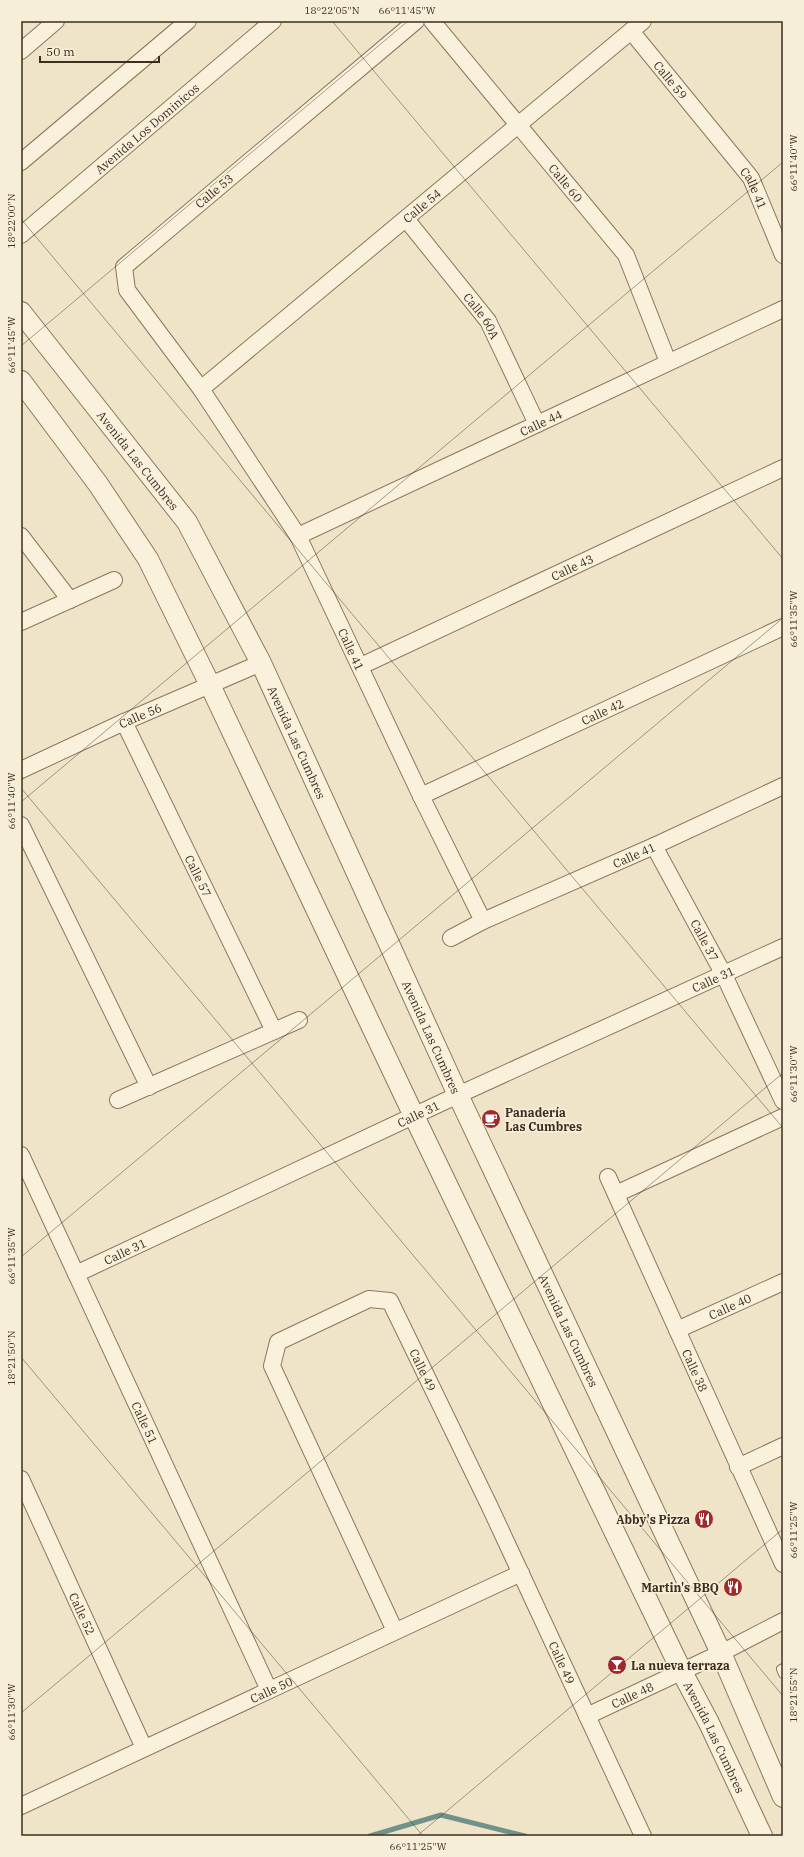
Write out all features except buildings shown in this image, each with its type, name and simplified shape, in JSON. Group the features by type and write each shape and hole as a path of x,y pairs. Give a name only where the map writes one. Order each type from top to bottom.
{"street":[{"path":"21,51 56,21"},
{"path":"21,162 188,21"},
{"name":"Avenida Los Dominicos","path":"21,236 273,21"},
{"name":"Calle 53","path":"201,390 127,290 124,268 416,21"},
{"name":"Calle 60","path":"432,21 626,255 668,362"},
{"name":"Calle 54","path":"201,390 637,26"},
{"name":"Calle 59","path":"637,26 711,130"},
{"name":"Calle 41","path":"711,130 751,178 783,255"},
{"name":"Calle 60A","path":"406,219 488,320 537,424"},
{"name":"Calle 44","path":"298,536 783,309"},
{"name":"Avenida Las Cumbres","path":"21,312 187,522 261,663 458,1095 721,1653 783,1797"},
{"name":"Avenida Las Cumbres","path":"21,381 98,484 148,559 210,685 414,1116 682,1672 709,1723 762,1836"},
{"name":"Calle 41","path":"201,390 298,536 361,666 421,796 483,920"},
{"name":"Calle 43","path":"361,666 783,468"},
{"path":"21,536 70,600"},
{"path":"21,622 114,580"},
{"name":"Calle 42","path":"421,796 783,627"},
{"name":"Calle 56","path":"21,770 124,722 261,663"},
{"name":"Calle 57","path":"124,722 274,1031"},
{"name":"Calle 41","path":"451,938 483,920 654,846 783,786"},
{"path":"21,825 149,1087"},
{"name":"Calle 37","path":"654,846 724,975 783,1101"},
{"name":"Calle 31","path":"76,1274 458,1095 724,975 783,946"},
{"path":"118,1100 299,1020"},
{"path":"616,1194 783,1117"},
{"name":"Calle 51","path":"21,1155 25,1173 76,1274 269,1690"},
{"name":"Calle 38","path":"608,1177 783,1564"},
{"name":"Calle 40","path":"677,1330 783,1282"},
{"name":"Calle 49","path":"395,1631 272,1366 278,1342 369,1299 390,1302 521,1573 643,1836"},
{"path":"738,1467 783,1446"},
{"name":"Calle 52","path":"21,1479 144,1748"},
{"name":"Calle 50","path":"21,1806 521,1573"},
{"name":"Calle 48","path":"588,1716 721,1653 783,1621"}],"lane":[{"path":"783,1668 781,1669 783,1674"}],"waterway":[{"path":"370,1836 441,1815 525,1836"}],"place":[{"name":"Panadería Las Cumbres","path":"491,1119"},
{"name":"Abby's Pizza","path":"704,1519"},
{"name":"Martin's BBQ","path":"733,1587"},
{"name":"La nueva terraza","path":"617,1665"}]}
